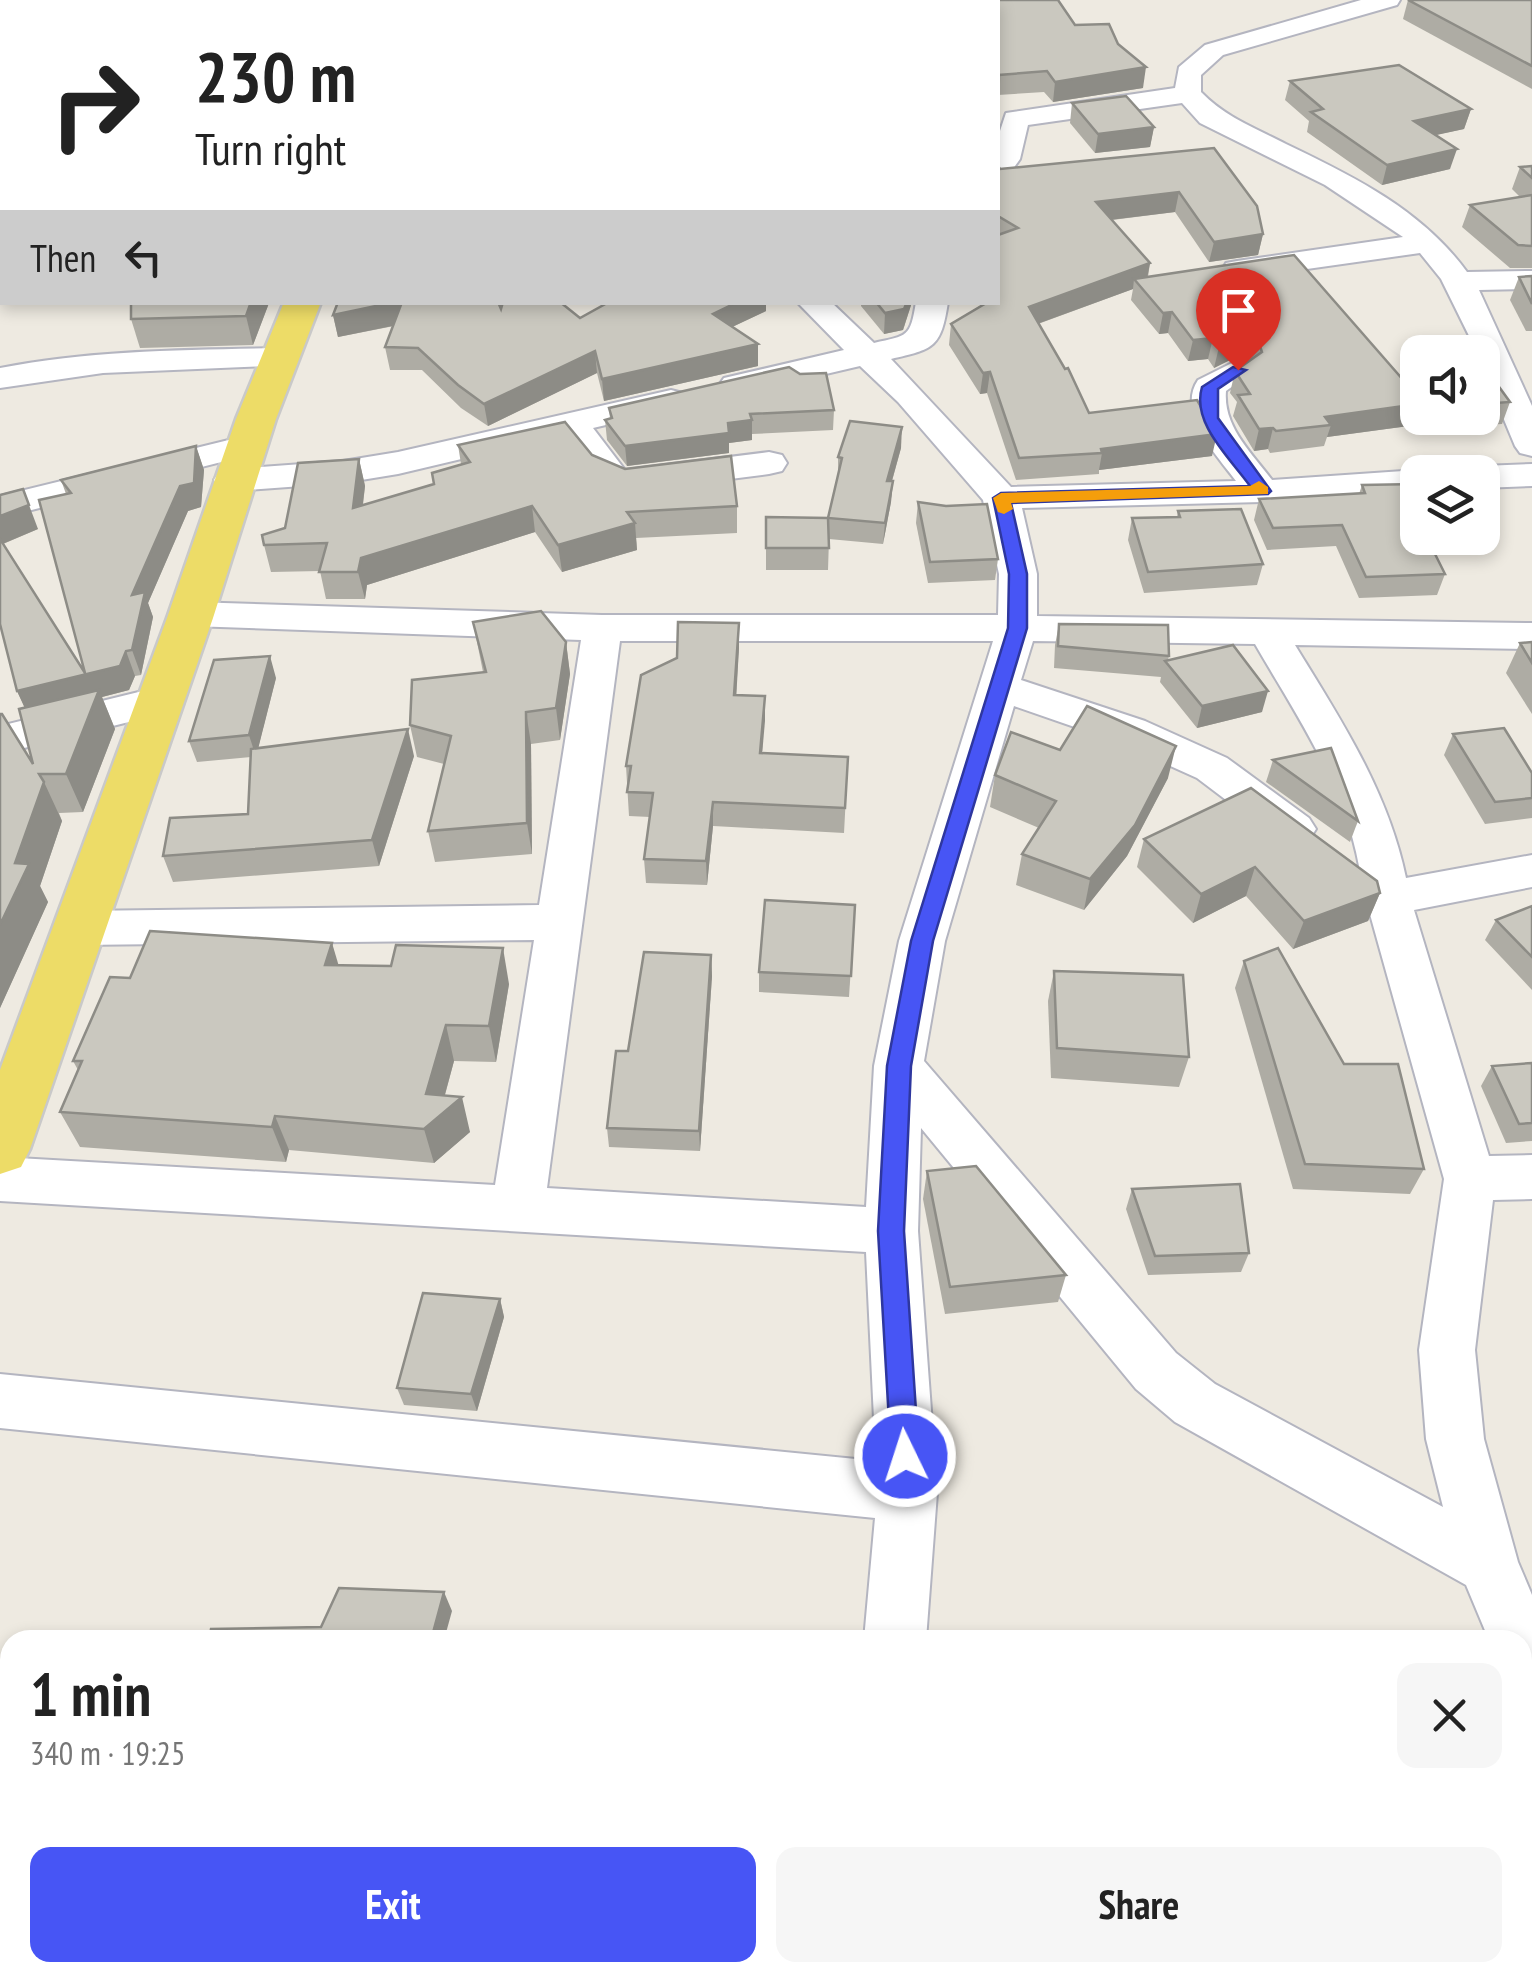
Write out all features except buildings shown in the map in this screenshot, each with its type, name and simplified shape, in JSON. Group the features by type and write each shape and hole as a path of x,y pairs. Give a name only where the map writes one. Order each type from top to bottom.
{"main road":[{"path":"0,1149 10,1094 80,928 276,358 302,305"}],"street":[{"path":"1385,0 1214,50 1188,73 1188,94 1210,117 1387,212 1426,243 1457,281 1532,446"},
{"path":"1016,119 1188,94"},
{"path":"1000,99 1016,119"},
{"path":"1000,169 1016,119"},
{"path":"1210,154 1265,146"},
{"path":"1000,173 1035,173"},
{"path":"1220,273 1426,243"},
{"path":"1457,281 1532,280"},
{"path":"820,305 910,395 1001,498 1018,574 1017,628 1002,688 922,941 899,1066 891,1231 907,1494 896,1630"},
{"path":"0,508 239,463 362,469 867,356 924,338 931,305"},
{"path":"0,378 34,370 104,363 276,358"},
{"path":"1238,370 1210,387 1210,418 1262,491"},
{"path":"571,423 614,479 628,481 769,462"},
{"path":"1500,477 1532,474"},
{"path":"1001,498 1400,483"},
{"path":"191,614 602,628 1017,628 1532,636"},
{"path":"518,1209 602,628"},
{"path":"1268,632 1351,774 1377,842 1388,898 1470,1180 1447,1350 1455,1439 1488,1564 1516,1630"},
{"path":"1002,688 1130,731 1212,768 1388,898 1532,871"},
{"path":"0,740 160,701"},
{"path":"80,928 560,922"},
{"path":"899,1066 1156,1371 1194,1403 1488,1564"},
{"path":"1470,1180 1532,1178"},
{"path":"0,1179 891,1231"},
{"path":"0,1401 907,1494"}],"slow traffic":[{"path":"1004,509 1001,498 1262,491 1259,486"}],"route":[{"path":"905,1456 891,1231 899,1066 922,941 1002,688 1017,628 1014,540 1001,498 1262,491 1210,418 1210,387 1238,370"}]}
